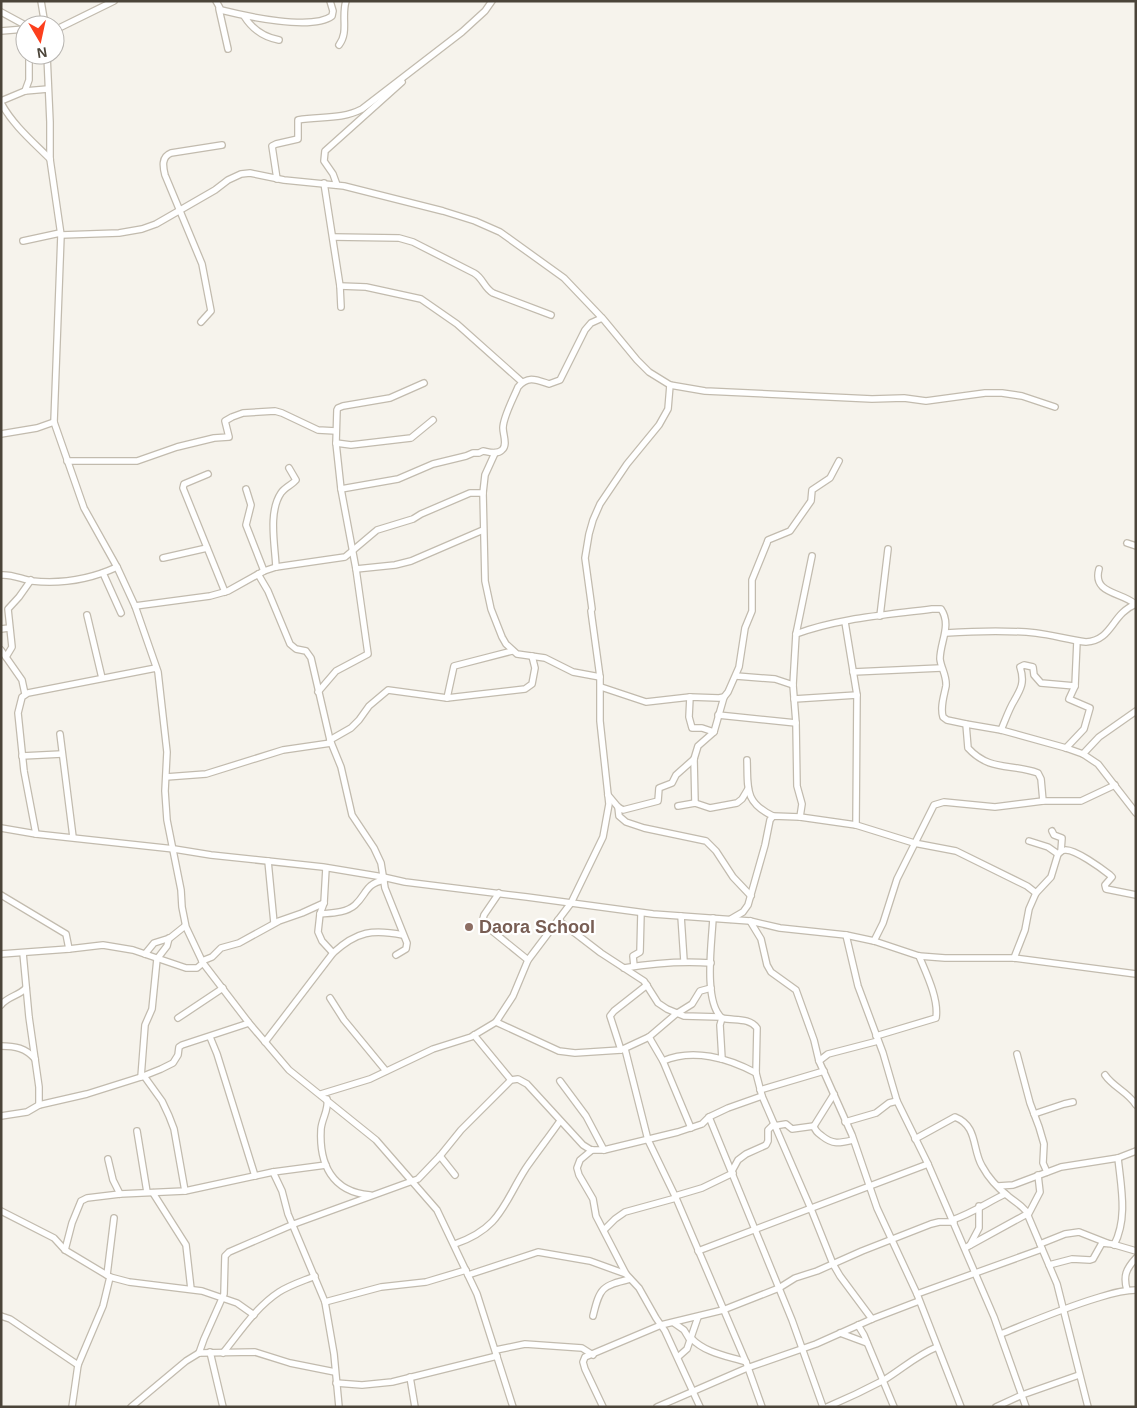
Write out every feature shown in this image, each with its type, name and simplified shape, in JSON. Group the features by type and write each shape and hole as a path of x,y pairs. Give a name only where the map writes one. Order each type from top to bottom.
{"street":[{"path":"41,1 43,15"},
{"path":"65,24 95,7 114,1"},
{"path":"216,1 228,49"},
{"path":"219,9 244,16 287,22 321,20 332,16 333,11 330,1"},
{"path":"339,45 345,32 343,15 346,1"},
{"path":"277,179 272,146 298,139 298,120 334,118 355,113 362,109 466,28 485,11 492,1"},
{"path":"337,185 334,174 324,161 325,151 400,84 485,15 497,1"},
{"path":"1,12 15,21"},
{"path":"244,16 257,32 279,40"},
{"path":"1,31 15,29"},
{"path":"25,91 29,80 29,65"},
{"path":"47,65 50,159 60,234 54,422 84,508 117,566 136,606 156,668 167,752 167,820 174,849 185,926 202,962 249,1023 289,1070 376,1140 437,1210 455,1244 477,1294 513,1407"},
{"path":"48,89 25,91 1,102 9,118 19,130 50,159"},
{"path":"201,322 211,311 204,270 163,170 167,155 175,152 222,145"},
{"path":"23,241 60,234 119,233 142,229 156,224 241,174 250,173 277,179 337,185 443,211 475,221 500,232 564,278 602,318 637,360 649,372 670,385 705,391 872,399 904,398 926,401 985,393 1002,393 1022,396 1055,407"},
{"path":"324,183 340,286 341,307"},
{"path":"333,237 399,238 413,242 480,276 487,290 551,314"},
{"path":"340,286 366,287 421,299 457,324 522,382"},
{"path":"341,489 398,479 433,464 473,453 483,451 495,453 503,449 505,442 504,424 518,387 522,382 533,378 549,384 560,380 584,330 590,323 602,318"},
{"path":"318,692 336,671 368,654 356,569 341,489 336,443 338,408 390,398 424,383"},
{"path":"321,1094 370,1079 433,1049 474,1035 496,1022 513,996 528,960 571,903 603,837 608,818 608,795 600,721 600,677 586,564 589,534 600,504 627,464 659,425 668,409 670,385"},
{"path":"67,461 137,461 177,447 214,438 228,437 225,421 236,415 255,412 279,412 318,430 336,431"},
{"path":"336,443 352,445 411,438 433,420"},
{"path":"1,434 38,428 54,422"},
{"path":"495,453 484,481 483,530 485,582 488,600 502,637 512,651 523,656 545,658 573,672 600,677"},
{"path":"695,803 694,759 698,746 714,732 724,697 736,676 745,628 752,611 752,580 768,540 790,531 811,501 812,490 830,478 839,461"},
{"path":"276,567 274,519 276,506 280,493 296,480 289,468"},
{"path":"208,474 183,486 225,592"},
{"path":"246,489 250,505 246,525 261,572 290,644 296,649 306,651 309,654 330,742 341,767 352,816 379,858 383,869 393,910 407,945 406,949 396,955"},
{"path":"136,606 210,596 240,586 261,572 276,567 341,558 348,555 377,530 413,519 470,494 483,493"},
{"path":"356,569 395,565 411,561 483,530"},
{"path":"1127,543 1136,546"},
{"path":"163,558 207,548"},
{"path":"880,616 888,549"},
{"path":"800,817 802,804 796,786 794,699 796,634 812,556"},
{"path":"1,575 61,582 103,573 117,566"},
{"path":"946,633 1012,631 1039,633 1086,642 1100,639 1121,613 1135,604 1128,598 1101,587 1098,581 1099,570"},
{"path":"103,573 121,613"},
{"path":"6,657 12,647 8,608 19,597 31,580"},
{"path":"796,634 810,629 880,616 941,610 944,615 946,633 942,640 940,657 946,678 943,717 947,720 1001,730 1083,754 1098,764 1136,813"},
{"path":"87,615 102,678"},
{"path":"845,622 857,696 856,825"},
{"path":"1,629 9,628"},
{"path":"1066,748 1084,729 1090,708 1069,699 1076,686 1077,641"},
{"path":"1,650 22,680 25,694"},
{"path":"447,698 454,666 512,651"},
{"path":"166,777 206,774 283,750 330,742 360,720 369,706 388,690 447,698 525,689 532,684 535,668 532,656"},
{"path":"1001,730 1021,690 1022,672 1020,667 1024,665 1033,667 1034,675 1041,683 1076,686"},
{"path":"36,834 22,756 18,713 21,700 25,694 156,668"},
{"path":"853,672 942,668"},
{"path":"736,676 775,679 794,685"},
{"path":"600,687 646,702 690,697 724,697"},
{"path":"794,699 857,696"},
{"path":"690,697 689,717 692,728 702,728 714,732"},
{"path":"1083,754 1099,737 1136,711"},
{"path":"718,715 796,724"},
{"path":"966,724 968,748 978,758 995,765 1038,773 1041,778 1043,801"},
{"path":"60,734 73,837"},
{"path":"22,756 62,754"},
{"path":"608,795 623,810 658,801 659,788 672,783 676,775 694,759"},
{"path":"747,760 750,799 762,810 773,816 800,817 856,825 914,843 962,853 1027,886 1036,893"},
{"path":"874,941 897,879 914,843 934,806 938,803 956,802 996,807 1043,801 1081,801 1115,785"},
{"path":"678,806 695,803 710,808 737,803 748,789"},
{"path":"618,807 619,816 626,822 644,828 706,841 716,851 733,877 751,896"},
{"path":"731,919 745,910 751,896 770,820 773,816"},
{"path":"1,828 36,834 326,868 406,882 641,913 750,921 780,928 846,935 874,941 919,956 1014,958 1136,974"},
{"path":"1014,958 1025,930 1029,909 1036,893 1051,877 1060,853 1062,838 1054,835 1052,831"},
{"path":"1029,841 1060,853"},
{"path":"1060,853 1065,850 1073,851 1110,875 1111,878 1105,885 1106,889 1136,895"},
{"path":"268,861 274,923"},
{"path":"326,868 324,903 320,914 319,936 333,953"},
{"path":"320,914 336,912 351,907 371,884 384,878"},
{"path":"499,893 484,915 483,919 486,926 528,960"},
{"path":"1,895 66,934 69,950"},
{"path":"1,954 69,950 103,945 124,948 191,969 197,968 202,962 212,958 221,948 239,943 274,923 324,903"},
{"path":"634,966 633,956 640,952 641,913"},
{"path":"681,916 684,962"},
{"path":"712,918 711,988 716,1010 721,1017 722,1059"},
{"path":"558,920 601,954 647,984 658,1003 676,1014 691,1017 721,1017 754,1024 757,1028 756,1073 774,1125 833,1264 872,1319"},
{"path":"750,921 761,939 767,965 771,972 796,990 814,1040 819,1061 853,1140 869,1188 918,1298 961,1407"},
{"path":"145,954 154,943 169,938 185,926"},
{"path":"265,1042 333,953 344,943 372,931 384,931 403,935"},
{"path":"846,935 858,986 897,1101 953,1221 968,1247 974,1274 1001,1334 1026,1407"},
{"path":"169,938 168,946 157,959 152,1009 145,1025 143,1076 166,1108 174,1129 185,1192"},
{"path":"23,953 40,1092 39,1105"},
{"path":"819,1061 828,1054 936,1018 935,1003 928,977 919,956"},
{"path":"624,968 653,963 711,963"},
{"path":"647,984 610,1016 623,1050 648,1140 676,1197 762,1407"},
{"path":"1,1005 26,988"},
{"path":"178,1018 223,988"},
{"path":"496,1022 559,1051 575,1053 623,1050 649,1037 676,1014 694,1002 700,991 711,988"},
{"path":"330,998 344,1020 386,1071"},
{"path":"1,1116 28,1112 39,1105 87,1094 143,1076 172,1063 178,1054 179,1047 249,1023"},
{"path":"474,1035 511,1080"},
{"path":"210,1036 220,1062 255,1176"},
{"path":"649,1037 663,1061 691,1128"},
{"path":"1,1046 16,1047 26,1051 35,1059"},
{"path":"1017,1054 1044,1144 1042,1158 1047,1172"},
{"path":"663,1061 686,1055 722,1059 756,1073"},
{"path":"199,1353 226,1287 224,1261 225,1256 229,1252 294,1224 418,1179 461,1130 511,1080 518,1079 527,1084 582,1145 592,1150 604,1150 691,1128 702,1124 709,1117 762,1093 824,1071"},
{"path":"1105,1074 1108,1079 1131,1097 1136,1105"},
{"path":"560,1081 586,1116 604,1150"},
{"path":"814,1126 834,1094"},
{"path":"327,1099 328,1109 321,1126 326,1164 330,1174 338,1184 359,1193 375,1195"},
{"path":"845,1122 876,1113 897,1101"},
{"path":"1034,1114 1073,1102"},
{"path":"709,1117 825,1407 867,1389 924,1352 937,1347"},
{"path":"915,1140 957,1117 972,1132 982,1166 1005,1194 1020,1203 1027,1214 1057,1284 1088,1407"},
{"path":"455,1244 475,1235 494,1221 560,1121"},
{"path":"604,1230 615,1219 626,1212 702,1188 732,1172 738,1160 746,1154 766,1146 768,1130 774,1125 786,1124 792,1129 814,1126"},
{"path":"814,1126 817,1132 826,1140 835,1144 853,1140"},
{"path":"137,1131 150,1192 186,1245 191,1289"},
{"path":"592,1150 580,1160 577,1168 593,1199 596,1216 628,1277 639,1288 661,1325 678,1357 700,1407"},
{"path":"998,1186 1013,1185 1061,1167 1118,1158 1136,1151"},
{"path":"440,1156 455,1175"},
{"path":"1114,1244 1120,1234 1122,1219 1118,1158"},
{"path":"108,1159 113,1180 120,1194"},
{"path":"65,1250 72,1223 81,1202 94,1196 150,1192 185,1192 274,1172 326,1164"},
{"path":"698,1251 869,1188 928,1164"},
{"path":"274,1172 282,1191 288,1214 294,1224 325,1302 338,1407"},
{"path":"968,1247 1027,1214 1040,1192 1038,1175"},
{"path":"603,1407 583,1362 585,1357 661,1325 723,1310 779,1288 795,1278 817,1271 934,1223 953,1221 1005,1194"},
{"path":"968,1247 979,1228 979,1206"},
{"path":"1,1210 54,1238 65,1250 108,1276 129,1282 202,1290 237,1303 254,1315"},
{"path":"72,1407 78,1365 103,1306 114,1218"},
{"path":"657,1407 694,1392 746,1365 803,1348 840,1333 974,1274 1041,1247 1065,1234 1079,1232 1107,1243 1136,1251"},
{"path":"1049,1265 1072,1259 1093,1259 1102,1243 1107,1243"},
{"path":"325,1302 381,1287 426,1282 538,1252 590,1261 628,1277"},
{"path":"1127,1290 1124,1276 1136,1258"},
{"path":"223,1353 254,1315 279,1293 315,1276"},
{"path":"593,1316 601,1291 610,1284 628,1277"},
{"path":"1001,1334 1063,1309 1127,1290 1136,1290"},
{"path":"1,1316 10,1318 78,1365"},
{"path":"678,1357 687,1349 698,1316"},
{"path":"674,1323 699,1345 746,1365"},
{"path":"858,1325 894,1407"},
{"path":"840,1333 867,1344"},
{"path":"336,1383 351,1385 380,1384 475,1363 497,1353 525,1344 582,1348 593,1355"},
{"path":"210,1352 223,1407"},
{"path":"131,1407 186,1361 199,1353 255,1352 290,1364 335,1372"},
{"path":"996,1407 1022,1395 1079,1375"},
{"path":"410,1377 415,1407"}],"place":[{"name":"Daora School","path":"469,927"}]}
